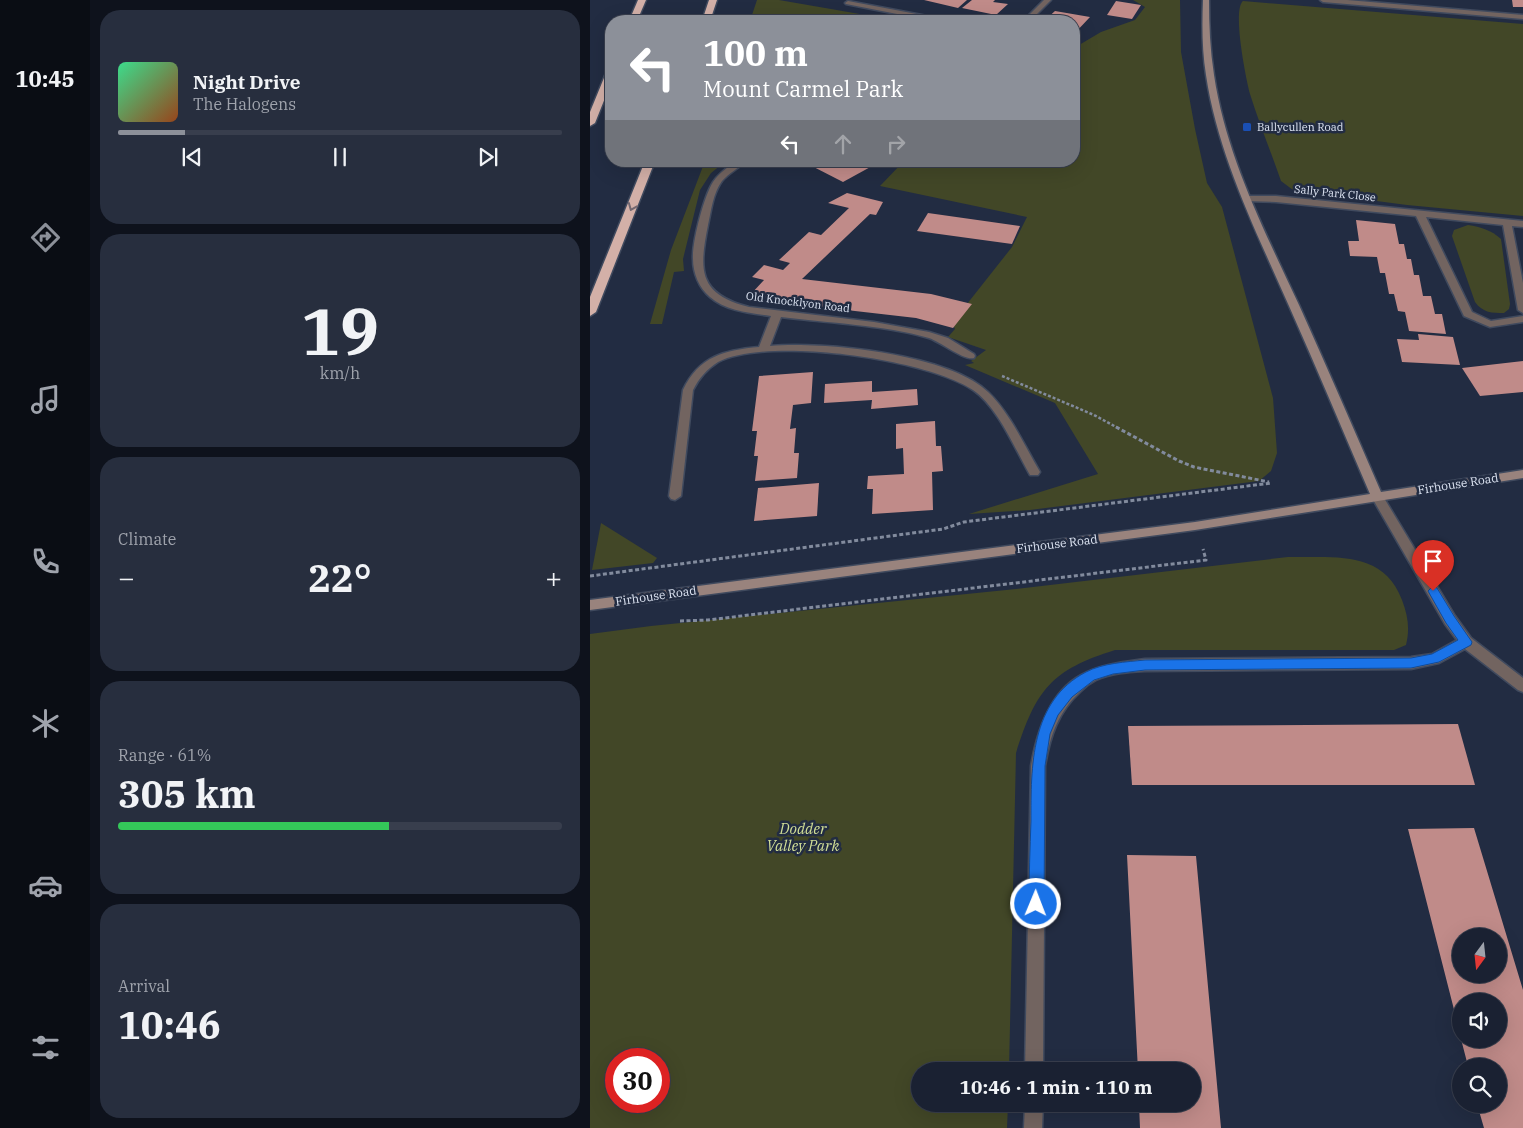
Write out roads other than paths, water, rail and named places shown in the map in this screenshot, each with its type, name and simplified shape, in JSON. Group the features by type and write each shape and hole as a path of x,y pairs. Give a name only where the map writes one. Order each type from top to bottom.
{"highway":[{"path":"636,15 642,0"},
{"path":"708,15 713,0"},
{"path":"590,123 605,87"},
{"path":"590,312 648,167"}],"street":[{"path":"1032,15 1048,0"},
{"path":"1206,0 1206,35 1214,91 1224,132 1248,200 1377,496 1450,620 1466,642 1523,686"},
{"path":"1323,0 1523,17"},
{"path":"848,3 911,15"},
{"name":"Old Knocklyon Road","path":"735,167 719,180 713,190 696,257 697,268 709,291 718,300 729,306 777,314 874,324 929,335 944,340 970,356"},
{"name":"Sally Park Close","path":"1248,200 1276,199 1523,224"},
{"path":"1420,214 1468,314 1490,324 1523,319"},
{"path":"1506,222 1523,310"},
{"path":"764,348 777,314"},
{"path":"675,496 688,390 694,378 704,367 718,358 764,348 836,350 911,362 955,375 978,388 992,404 1034,472"},
{"name":"Firhouse Road","path":"590,605 1196,526 1523,474"},
{"path":"1034,1062 1038,766 1044,734 1053,712 1068,693 1090,676 1113,669 1145,665 1411,663 1434,659 1466,642"},
{"path":"1034,1112 1034,1128"}],"place":[{"name":"Ballycullen Road","path":"1247,127"}],"park label":[{"name":"Dodder Valley Park","path":"803,838"}]}
